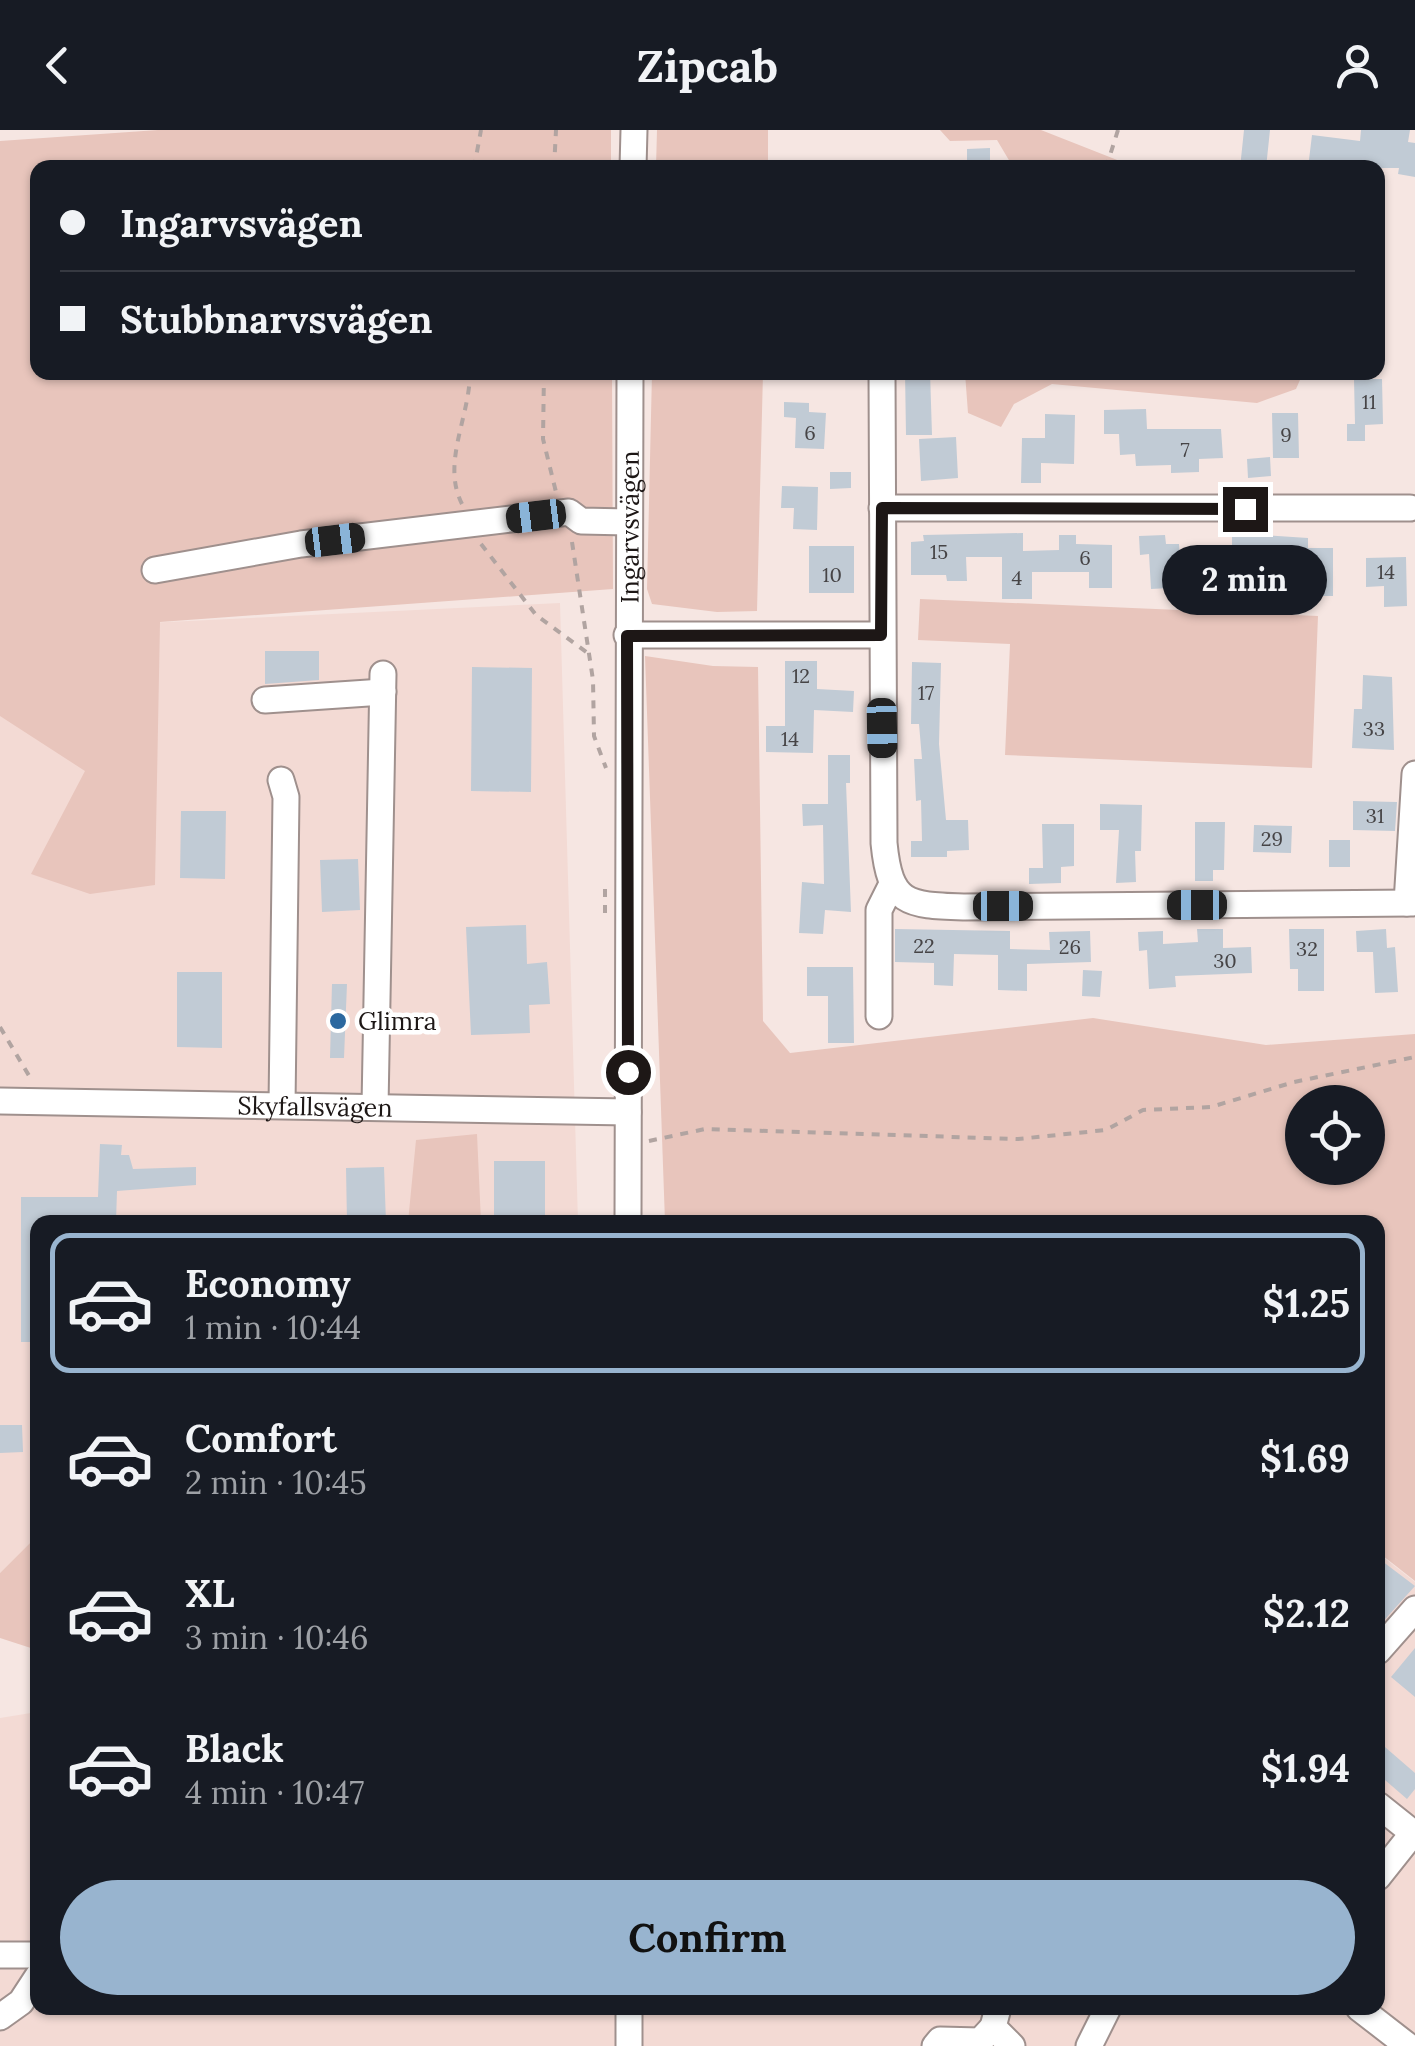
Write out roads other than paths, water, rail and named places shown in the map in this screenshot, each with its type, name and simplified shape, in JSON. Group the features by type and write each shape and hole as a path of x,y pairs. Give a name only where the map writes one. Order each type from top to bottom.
{"street":[{"path":"633,160 634,130"},
{"name":"Ingarvsvägen","path":"628,1215 630,380"},
{"path":"882,380 884,842 891,886 901,897 926,906 1409,903 1415,774"},
{"path":"882,508 1410,508"},
{"path":"155,570 301,544 569,512 582,521 628,522"},
{"path":"627,636 881,635"},
{"path":"265,700 383,683 375,1108"},
{"path":"281,780 286,797 282,1105"},
{"path":"879,1016 878,910 891,886"},
{"name":"Skyfallsvägen","path":"0,1101 628,1112"},
{"path":"1385,1644 1415,1610"},
{"path":"1385,1810 1414,1833 1385,1868"},
{"path":"0,1954 30,1955"},
{"path":"0,2018 21,2002 30,1988"},
{"path":"629,2015 629,2046"},
{"path":"1089,2046 1104,2015"},
{"path":"1369,2015 1408,2046"},
{"path":"934,2046 940,2040 980,2042 1001,2027"}],"place":[{"name":"Glimra","path":"338,1021"}]}
